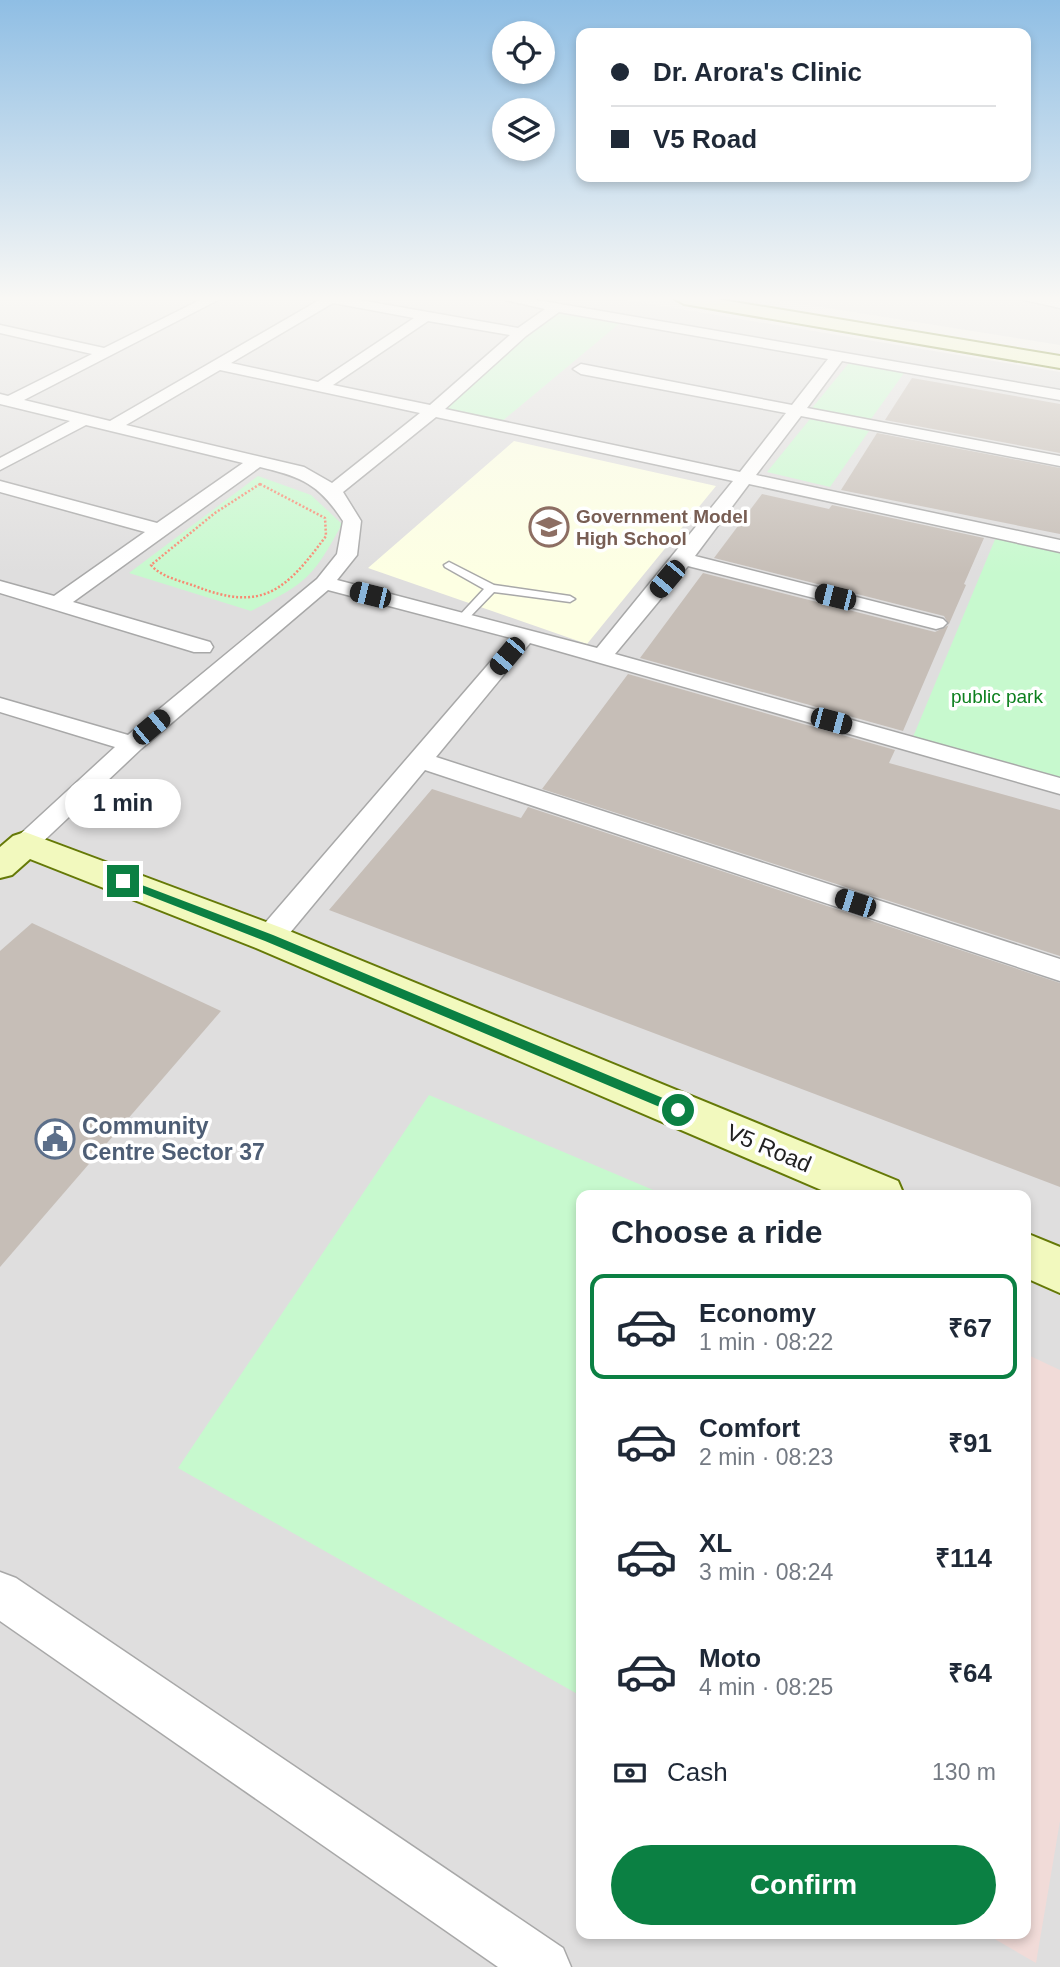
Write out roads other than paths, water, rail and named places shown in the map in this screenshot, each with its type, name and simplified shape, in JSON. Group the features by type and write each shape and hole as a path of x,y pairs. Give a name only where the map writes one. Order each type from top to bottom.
{"main road":[{"name":"V5 Road","path":"13,855 269,938 870,1190"},
{"path":"1031,1257 1060,1270"}],"street":[{"path":"5,400 25,391"},
{"path":"112,426 174,391"},
{"path":"338,391 1060,546"},
{"path":"333,491 456,391"},
{"path":"695,391 1060,461"},
{"path":"601,657 683,559 811,391"},
{"path":"1036,391 1060,395"},
{"path":"5,400 298,471 333,491 352,521 348,555 324,583 132,744 13,855"},
{"path":"0,465 85,419"},
{"path":"55,605 257,461"},
{"path":"0,486 161,530"},
{"path":"683,559 936,623"},
{"path":"324,583 525,635 1060,786"},
{"path":"0,587 202,647"},
{"path":"269,938 525,635"},
{"path":"0,705 132,744"},
{"path":"420,760 1060,970"},
{"path":"0,1594 544,1967"}],"lane":[{"path":"450,565 491,588 570,599"},
{"path":"463,619 491,588"}],"place":[{"name":"Government Model High School","path":"549,527"},
{"name":"Community Centre Sector 37","path":"55,1139"}],"park label":[{"name":"public park","path":"997,696"}]}
